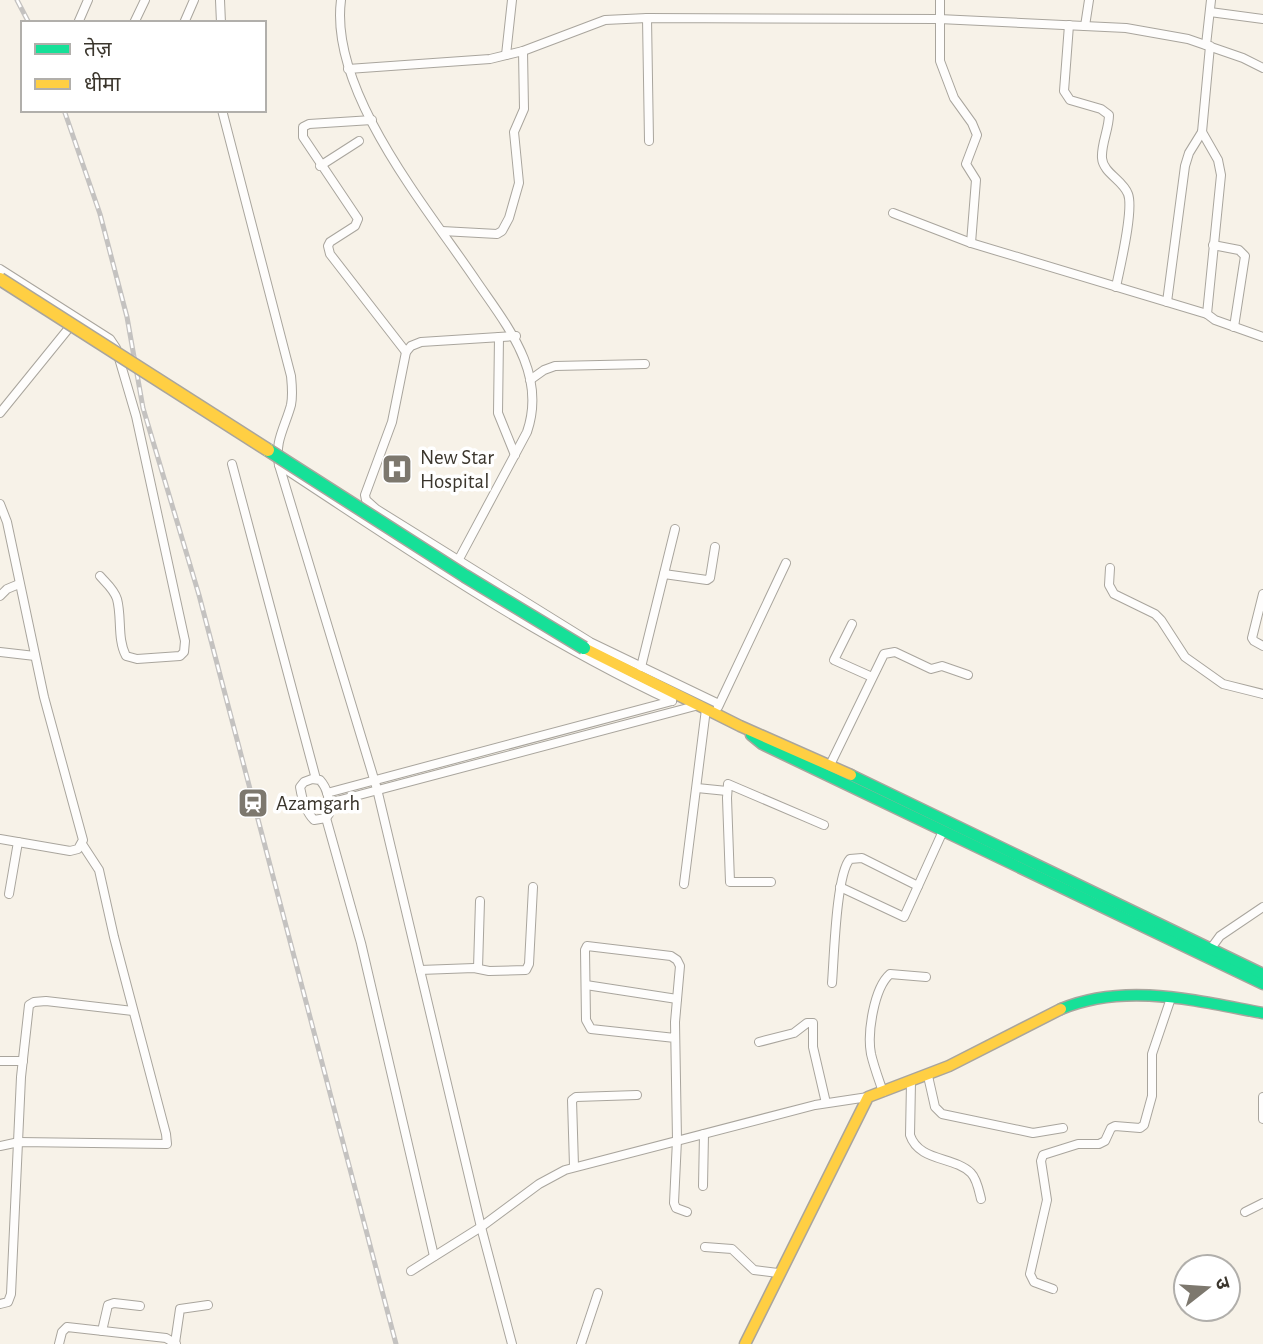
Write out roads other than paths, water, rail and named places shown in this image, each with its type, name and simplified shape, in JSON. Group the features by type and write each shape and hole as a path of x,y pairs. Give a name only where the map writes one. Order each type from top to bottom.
{"main road":[{"path":"0,279 465,576 584,648 678,699 710,708 740,726 830,765 1208,953 1263,984"},
{"path":"740,726 762,744 943,831 1208,953 1263,974"},
{"path":"745,1344 778,1273 868,1097 928,1076 1051,1013 1083,1001 1116,995 1171,998 1263,1013"}],"street":[{"path":"79,21 88,0"},
{"path":"135,21 145,0"},
{"path":"185,21 194,0"},
{"path":"220,0 221,21"},
{"path":"341,0 340,35 348,69 372,120 401,170 516,336 530,380 530,422 459,559"},
{"path":"506,55 512,0"},
{"path":"940,0 939,54 942,68 954,98 977,135 966,164 976,180 971,243"},
{"path":"1085,26 1089,0"},
{"path":"1167,302 1185,166 1189,153 1202,132 1211,0"},
{"path":"1210,12 1263,19"},
{"path":"348,69 471,61 523,51 606,20 646,18 939,19 1146,30 1208,46 1263,68"},
{"path":"646,18 649,141"},
{"path":"1069,25 1064,91 1070,100 1101,109 1109,115 1102,158 1129,196 1116,287"},
{"path":"442,230 497,233 502,231 509,218 519,183 514,132 524,109 523,51"},
{"path":"223,112 291,376 293,392 276,448 279,465 375,785 481,1227 512,1344"},
{"path":"372,120 309,124 303,127 306,144 358,219 355,226 330,242 328,250 406,352"},
{"path":"1202,132 1221,167 1207,314"},
{"path":"320,166 359,141"},
{"path":"893,213 971,243 1207,314 1215,320 1263,337"},
{"path":"1213,245 1239,250 1245,256 1234,327"},
{"path":"0,269 110,340 117,348 135,416 185,641 184,652 180,656 137,659 126,656 122,645 117,599 100,576"},
{"path":"0,413 78,319"},
{"path":"516,336 422,342 411,346 406,352 392,422 365,495 366,500 376,509 590,642 641,667 710,708"},
{"path":"499,337 498,413 515,455"},
{"path":"530,380 555,366 645,364"},
{"path":"232,464 316,779"},
{"path":"279,465 491,604 596,664 678,699"},
{"path":"0,504 7,522 35,656 82,835 82,844 99,870 167,1144 19,1142 0,1146"},
{"path":"641,667 675,529"},
{"path":"663,574 707,580 711,573 715,547"},
{"path":"684,884 710,708 786,563"},
{"path":"1110,568 1109,585 1114,594 1155,614 1185,657 1223,684 1263,695"},
{"path":"0,596 7,589 19,584"},
{"path":"1263,594 1252,638 1263,646"},
{"path":"852,624 834,660 872,677"},
{"path":"0,652 35,656"},
{"path":"830,765 884,654 891,652 931,669 942,666 968,676"},
{"path":"328,798 678,699"},
{"path":"375,785 710,708"},
{"path":"326,818 314,820 307,814 300,787 304,782 320,780 328,798 329,814 326,818 361,943 434,1256"},
{"path":"771,883 730,882 728,784 824,825"},
{"path":"697,788 727,791"},
{"path":"840,887 904,916 943,831"},
{"path":"0,839 70,851 78,849 82,844"},
{"path":"9,894 18,842"},
{"path":"832,983 840,887 845,864 849,859 858,857 918,886"},
{"path":"420,970 478,968 497,972 527,968 533,887"},
{"path":"478,968 480,901"},
{"path":"1208,953 1224,932 1263,907"},
{"path":"675,1038 591,1029 587,1023 587,946 671,956 680,966 675,1038 677,1140 674,1203 676,1208 687,1212"},
{"path":"883,1092 870,1049 871,1016 879,994 888,975 926,976"},
{"path":"586,985 677,999"},
{"path":"1053,1289 1034,1282 1030,1274 1047,1200 1042,1155 1077,1144 1099,1144 1105,1141 1111,1128 1115,1126 1137,1128 1144,1125 1152,1096 1152,1054 1171,998"},
{"path":"0,1304 8,1302 11,1294 23,1061 29,1005 34,1002 133,1011"},
{"path":"759,1042 794,1033 813,1023 813,1046 827,1103"},
{"path":"0,1061 23,1061"},
{"path":"928,1076 935,1107 942,1114 1033,1133 1063,1128"},
{"path":"911,1082 910,1135 913,1143 922,1151 969,1172 981,1199"},
{"path":"575,1166 572,1100 576,1097 637,1095"},
{"path":"411,1270 481,1227 539,1184 575,1166 827,1103 868,1097"},
{"path":"1263,1097 1263,1119"},
{"path":"703,1186 704,1133"},
{"path":"1245,1212 1263,1203"},
{"path":"705,1247 732,1249 754,1270 778,1273"},
{"path":"581,1344 598,1293"},
{"path":"102,1331 110,1304 140,1306"},
{"path":"59,1344 62,1332 67,1327 166,1338 175,1343 180,1309 208,1306"}],"railway":[{"path":"17,0 28,21"},
{"path":"65,112 100,214 127,317 143,408 199,595 396,1344"}],"place":[{"name":"New Star Hospital","path":"397,469"},
{"name":"Azamgarh","path":"253,803"}]}
